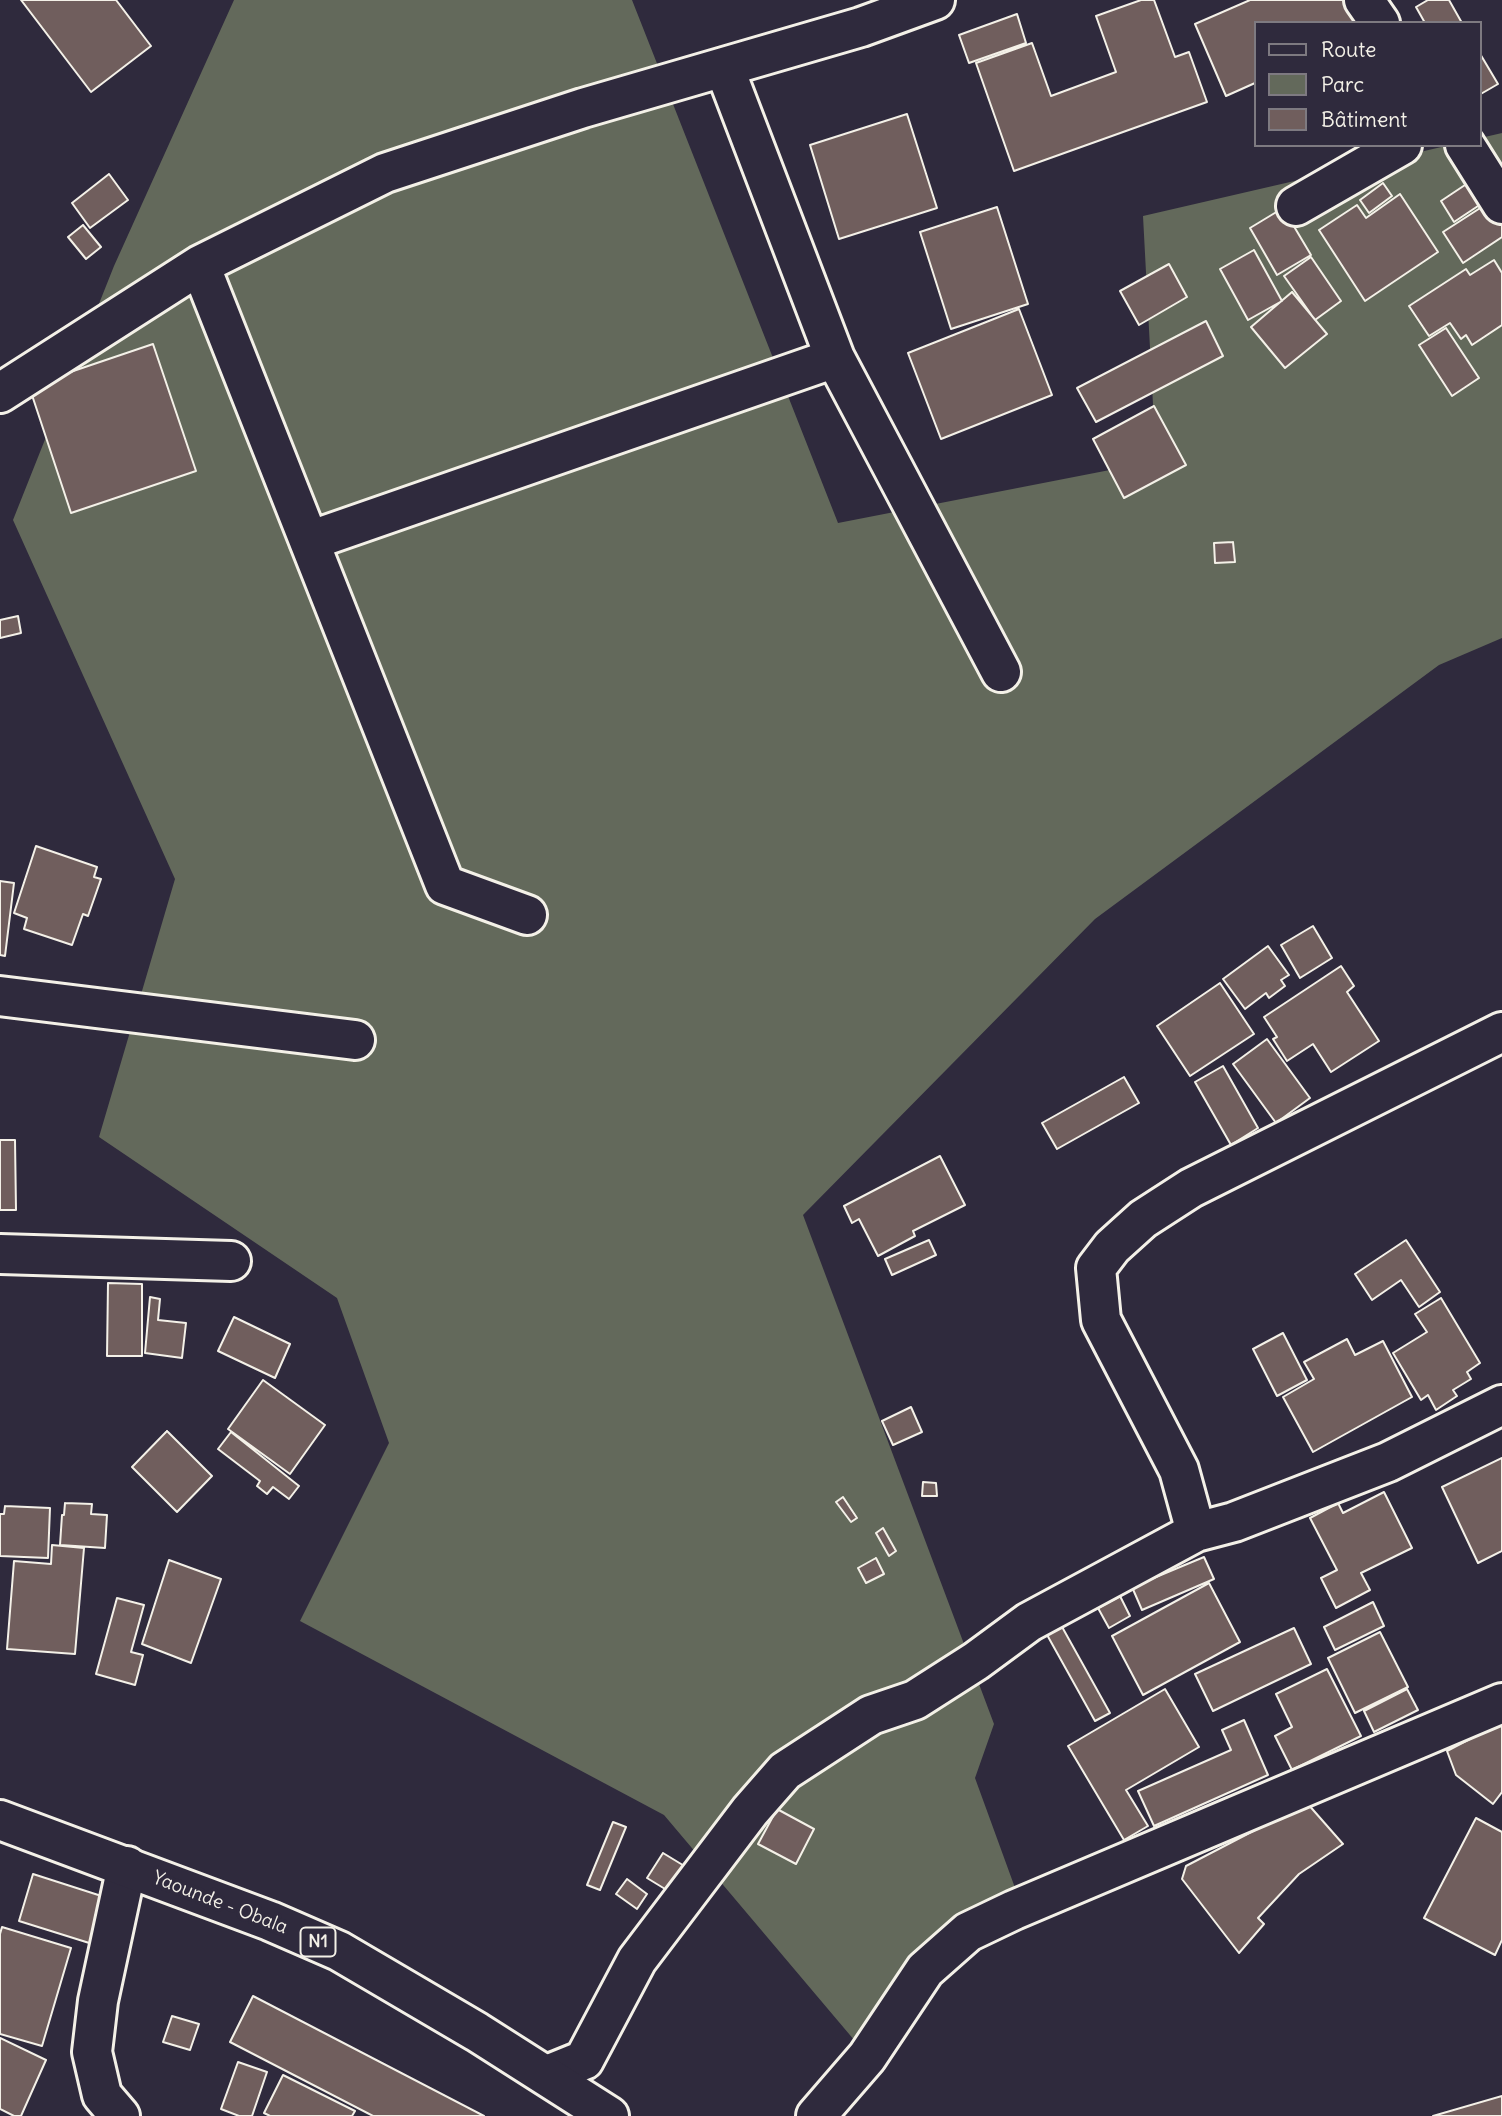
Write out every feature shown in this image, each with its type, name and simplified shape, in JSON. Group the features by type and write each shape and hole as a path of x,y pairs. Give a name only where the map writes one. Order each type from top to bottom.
{"main road":[{"path":"0,393 200,265 385,173 583,108 724,67 857,13 935,0"},
{"path":"1364,0 1379,21"},
{"path":"724,67 835,358 1001,672"},
{"path":"1296,206 1399,147"},
{"path":"1466,147 1502,204"},
{"path":"200,265 445,885 527,915"},
{"path":"309,541 835,358"},
{"path":"0,996 355,1041"},
{"path":"1196,1532 1179,1470 1101,1320 1096,1268 1112,1247 1143,1219 1191,1188 1502,1032"},
{"path":"0,1254 231,1261"},
{"path":"547,2074 584,2060 637,1960 750,1811 785,1771 871,1714 915,1700 976,1661 1029,1622 1196,1532 1234,1522 1388,1462 1502,1405"},
{"path":"816,2116 867,2057 925,1970 968,1932 1502,1703"},
{"name":"Yaounde - Obala","path":"0,1820 270,1921 339,1951 547,2074 609,2116"},
{"path":"120,2116 102,2095 92,2052 98,2001 127,1867"}],"green space":[{"path":"234,0 632,0 838,523 1156,461 1143,216 1441,147 1481,147 1481,138 1502,133 1502,638 1439,665 1095,919 803,1215 994,1724 975,1778 1026,1918 984,1936 944,1979 882,2073 664,1815 300,1621 389,1443 337,1298 99,1137 175,879 13,520 114,266"}],"building":[{"path":"21,0 116,0 151,46 91,92"},
{"path":"1141,0 1154,0 1175,57 1189,52 1207,102 1014,171 976,63 1032,43 1051,96 1116,72 1096,16"},
{"path":"1250,0 1355,0 1364,21 1254,21 1254,83 1226,96 1195,24"},
{"path":"1428,0 1449,0 1461,21 1424,21 1416,7"},
{"path":"1017,14 1026,43 969,63 959,35"},
{"path":"1481,55 1498,84 1481,94"},
{"path":"907,114 937,208 839,239 810,145"},
{"path":"109,174 128,200 90,228 72,203"},
{"path":"1471,181 1484,202 1454,222 1441,201"},
{"path":"1383,183 1392,196 1369,213 1360,200"},
{"path":"1400,194 1438,252 1365,301 1319,230 1357,205 1366,218"},
{"path":"1488,203 1502,225 1502,237 1463,263 1443,232"},
{"path":"997,207 1028,304 951,329 920,232"},
{"path":"1283,208 1311,255 1277,275 1250,228"},
{"path":"83,225 101,247 86,259 68,237"},
{"path":"1254,250 1282,301 1248,320 1220,269"},
{"path":"1311,257 1341,301 1315,320 1284,276"},
{"path":"1494,260 1502,273 1502,325 1472,345 1466,335 1461,339 1450,323 1429,336 1409,306 1466,269 1470,275"},
{"path":"1169,264 1187,297 1139,325 1120,291"},
{"path":"1292,292 1327,334 1285,368 1251,327"},
{"path":"1019,309 1052,395 941,439 908,353"},
{"path":"1206,321 1223,356 1096,422 1077,388"},
{"path":"1446,328 1479,378 1452,396 1419,345"},
{"path":"153,344 196,471 71,513 29,386"},
{"path":"1154,406 1186,465 1124,498 1093,439"},
{"path":"1233,542 1235,562 1215,563 1214,543"},
{"path":"18,616 21,633 0,638 0,620"},
{"path":"36,846 97,867 94,877 101,879 88,916 83,914 72,945 24,929 27,918 14,913"},
{"path":"0,881 14,883 5,956 0,955"},
{"path":"1313,926 1332,958 1300,978 1281,945"},
{"path":"1268,946 1289,975 1281,980 1285,986 1269,998 1266,993 1245,1009 1223,979"},
{"path":"1341,966 1354,986 1347,992 1379,1041 1331,1072 1313,1044 1287,1061 1273,1039 1277,1037 1264,1017"},
{"path":"1220,983 1254,1034 1190,1076 1157,1026"},
{"path":"1267,1039 1310,1098 1276,1123 1233,1064"},
{"path":"1223,1066 1258,1128 1231,1145 1195,1082"},
{"path":"1124,1077 1139,1103 1057,1149 1042,1123"},
{"path":"0,1140 15,1140 16,1210 0,1210"},
{"path":"940,1156 965,1205 913,1231 915,1236 878,1256 859,1219 852,1223 844,1206"},
{"path":"929,1240 936,1255 892,1275 885,1259"},
{"path":"1406,1240 1440,1292 1419,1307 1401,1280 1372,1300 1355,1274"},
{"path":"108,1283 142,1284 142,1356 107,1356"},
{"path":"150,1297 160,1299 158,1320 186,1323 182,1358 145,1353"},
{"path":"1441,1298 1480,1363 1467,1372 1471,1379 1453,1390 1457,1396 1436,1410 1428,1395 1421,1400 1393,1353 1427,1332 1415,1314"},
{"path":"234,1317 290,1344 275,1378 218,1351"},
{"path":"1283,1333 1307,1380 1277,1396 1253,1349"},
{"path":"1347,1339 1355,1355 1383,1341 1412,1397 1313,1452 1283,1397 1314,1379 1304,1362"},
{"path":"263,1380 325,1425 290,1474 228,1429"},
{"path":"911,1407 922,1432 893,1445 882,1421"},
{"path":"167,1431 212,1476 177,1512 132,1467"},
{"path":"231,1432 299,1486 289,1499 273,1487 267,1494 257,1486 260,1481 218,1449"},
{"path":"1502,1458 1502,1551 1478,1563 1442,1487"},
{"path":"923,1482 936,1483 937,1496 922,1496"},
{"path":"1384,1492 1412,1548 1361,1573 1370,1590 1336,1608 1321,1578 1337,1570 1310,1518 1338,1503 1343,1513"},
{"path":"843,1497 857,1518 851,1522 836,1502"},
{"path":"65,1503 92,1504 91,1514 107,1515 105,1548 60,1545"},
{"path":"5,1506 50,1508 48,1558 0,1556 0,1514 4,1514"},
{"path":"883,1528 896,1551 889,1556 876,1533"},
{"path":"52,1545 84,1548 75,1654 7,1649 14,1561 51,1564"},
{"path":"1204,1557 1214,1579 1142,1610 1132,1587"},
{"path":"876,1558 884,1574 866,1583 858,1568"},
{"path":"169,1560 221,1579 191,1663 142,1644"},
{"path":"1209,1583 1240,1642 1143,1695 1112,1636"},
{"path":"1120,1596 1130,1616 1109,1628 1098,1608"},
{"path":"117,1598 144,1605 131,1652 143,1655 135,1685 96,1674"},
{"path":"1373,1602 1384,1626 1335,1650 1324,1627"},
{"path":"1061,1625 1110,1713 1095,1721 1046,1633"},
{"path":"1294,1628 1311,1664 1213,1711 1195,1674"},
{"path":"1380,1632 1408,1687 1355,1713 1328,1658"},
{"path":"1327,1669 1361,1736 1292,1770 1275,1736 1292,1727 1276,1694"},
{"path":"1165,1689 1199,1747 1126,1790 1148,1826 1124,1840 1068,1746"},
{"path":"1407,1689 1418,1710 1374,1732 1364,1711"},
{"path":"1244,1720 1268,1775 1154,1826 1138,1791 1231,1750 1222,1730"},
{"path":"1502,1722 1502,1792 1493,1804 1456,1775 1447,1751"},
{"path":"1307,1803 1343,1844 1299,1874 1258,1918 1264,1924 1239,1953 1182,1879 1186,1866"},
{"path":"777,1809 814,1829 796,1864 758,1844"},
{"path":"1476,1818 1502,1832 1502,1940 1495,1955 1424,1918"},
{"path":"613,1822 626,1827 600,1890 587,1885"},
{"path":"663,1853 686,1867 670,1892 647,1878"},
{"path":"33,1874 117,1901 102,1947 19,1921"},
{"path":"627,1879 647,1894 637,1909 616,1894"},
{"path":"2,1927 71,1948 42,2046 0,2034"},
{"path":"253,1996 484,2116 373,2116 230,2042"},
{"path":"172,2016 199,2024 190,2050 163,2042"},
{"path":"0,2038 46,2060 21,2116 14,2116 0,2109"},
{"path":"238,2062 267,2072 252,2116 239,2116 221,2109"},
{"path":"283,2075 355,2111 352,2116 270,2116 264,2113"},
{"path":"1502,2096 1502,2116 1433,2116"}]}
